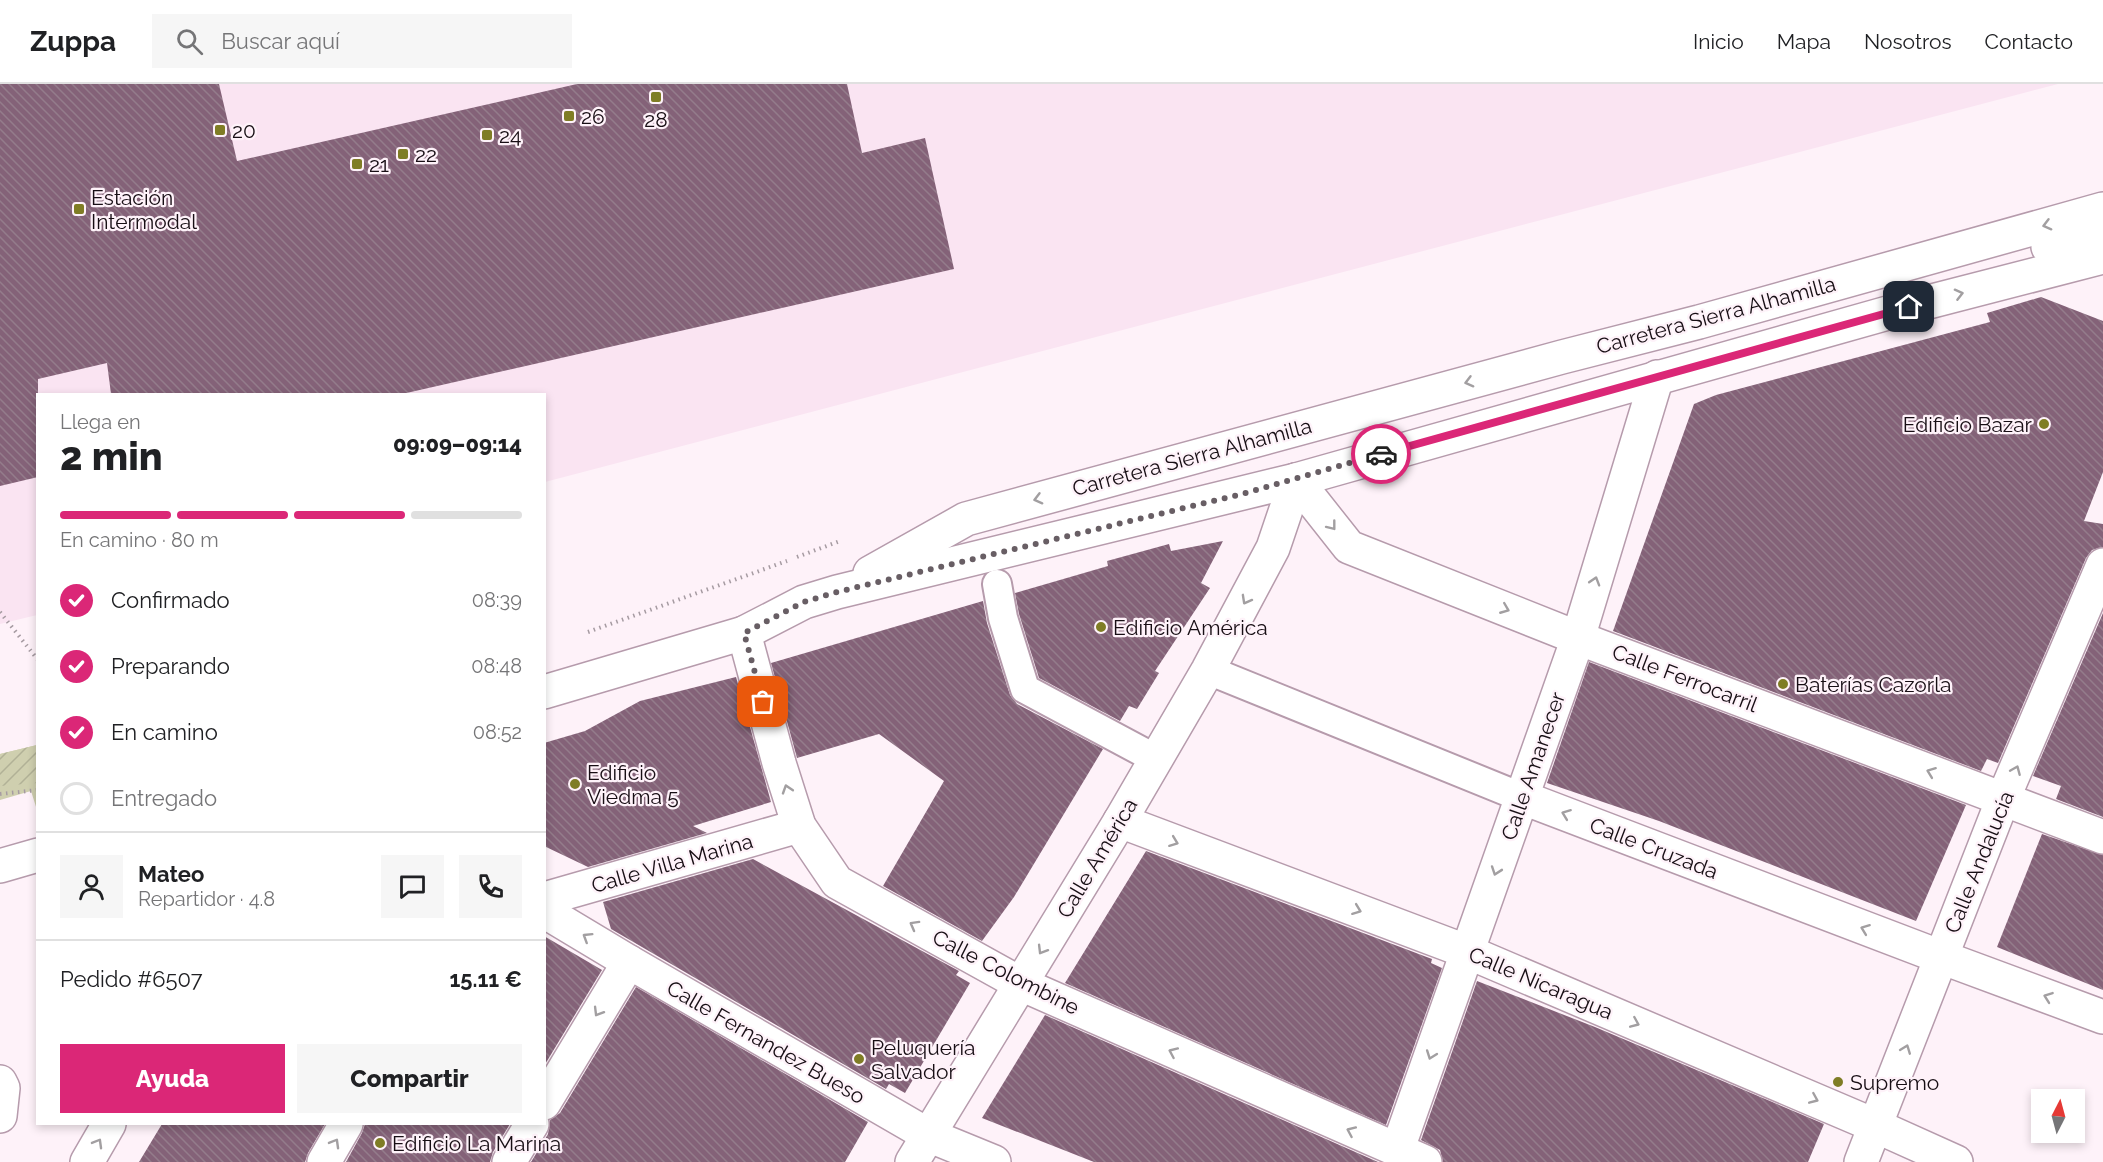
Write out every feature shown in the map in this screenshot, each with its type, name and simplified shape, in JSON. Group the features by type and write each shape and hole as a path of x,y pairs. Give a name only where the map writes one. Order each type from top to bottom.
{"street":[{"name":"Carretera Sierra Alhamilla","path":"837,592 966,519 1699,322 2103,209"},
{"name":"Carretera Sierra Alhamilla","path":"1870,273 1933,275 2103,235"},
{"name":"Carretera Sierra Alhamilla","path":"546,691 744,633 804,602 837,592 1296,480 1909,307 2103,257"},
{"name":"Carretera Sierra Alhamilla","path":"1274,548 1296,480 1311,463 1342,448 1489,398 1562,357"},
{"name":"Calle Amanecer","path":"1411,1157 1468,952 1578,638 1657,377"},
{"name":"Calle Ferrocarril","path":"1296,480 1349,547 1578,638 2103,837"},
{"name":"Calle América","path":"920,1149 1120,821 1208,670 1274,548"},
{"name":"Calle Andalucía","path":"1861,1162 2003,799 2102,571"},
{"path":"997,585 1003,618 1025,689 1156,759"},
{"name":"Calle Colombine","path":"744,633 779,764 799,826 837,882 1021,984 1411,1157"},
{"name":"Calle Cruzada","path":"1208,670 1521,797 2103,1017"},
{"name":"Calle Nicaragua","path":"1120,821 1468,952 1956,1162"},
{"name":"Calle Villa Marina","path":"546,898 799,826"},
{"path":"0,866 36,856"},
{"name":"Calle Fernandez Bueso","path":"546,911 920,1149 993,1162"},
{"path":"546,1099 628,962"},
{"path":"0,1082 3,1088 0,1116"},
{"path":"87,1162 108,1125"},
{"path":"324,1162 345,1125"},
{"path":"509,1162 531,1125"}],"path":[{"path":"0,612 36,657"},
{"path":"0,794 36,790"}],"shaded area":[{"path":"0,84 2058,84 546,482 546,393 36,393 36,615 0,624"}],"green space":[{"path":"36,745 36,807 31,791 0,800 0,754"},
{"path":"36,745 36,783 0,786 0,754"}],"building":[{"path":"0,84 219,84 237,161 577,84 847,84 862,153 925,138 954,269 406,393 111,393 107,363 38,379 36,477 0,486"},
{"path":"2041,297 2103,321 2103,472 2084,521 2103,524 2103,547 2092,550 2086,558 1998,763 1987,759 1981,771 1613,631 1694,404 1716,395 1990,322 1987,313"},
{"name":"Edificio América","path":"1223,541 1201,583 1210,588 1155,671 1159,673 1137,709 1129,706 1120,721 1039,678 1019,614 1015,593 1108,566 1107,561 1169,544 1171,551"},
{"path":"983,601 987,623 1010,695 1017,704 1103,749 1014,897 982,941 883,886 944,781 879,734 797,758 771,663"},
{"path":"2103,613 2103,817 2056,799 2061,786 2033,776"},
{"path":"1589,662 1966,805 1916,921 1659,821 1547,783"},
{"path":"736,677 771,802 693,826 707,833 588,867 546,847 546,742 585,731 640,701"},
{"path":"2042,834 2103,855 2103,990 1997,947"},
{"path":"1146,851 1432,959 1431,963 1442,968 1386,1125 1065,983"},
{"path":"753,859 959,971 956,975 970,983 905,1093 889,1084 886,1089 611,929 603,902"},
{"path":"546,937 602,970 546,1063"},
{"path":"1477,981 1595,1027 1824,1124 1808,1162 1443,1162 1440,1150 1421,1140"},
{"path":"636,987 868,1122 845,1162 531,1162 548,1134 550,1120 560,1113"},
{"path":"1045,1015 1378,1162 1094,1162 982,1118"},
{"path":"161,1125 324,1125 305,1162 139,1162"},
{"path":"365,1125 509,1125 493,1152 490,1162 346,1162"}],"way so far":[{"path":"763,702 744,633 804,602 837,592 1242,494 1381,454"}],"place":[{"name":"28","path":"656,97"},
{"name":"26","path":"569,116"},
{"name":"20","path":"220,130"},
{"name":"24","path":"487,135"},
{"name":"22","path":"403,154"},
{"name":"21","path":"357,164"},
{"name":"Estación Intermodal","path":"79,209"},
{"name":"Edificio Bazar","path":"2044,424"},
{"name":"Edificio América","path":"1101,627"},
{"name":"Baterías Cazorla","path":"1783,684"},
{"name":"Edificio Viedma 5","path":"575,784"},
{"name":"Peluquería Salvador","path":"859,1059"},
{"name":"Supremo","path":"1838,1082"},
{"name":"Edificio La Marina","path":"380,1143"}],"route":[{"path":"1381,454 1909,307"}]}
